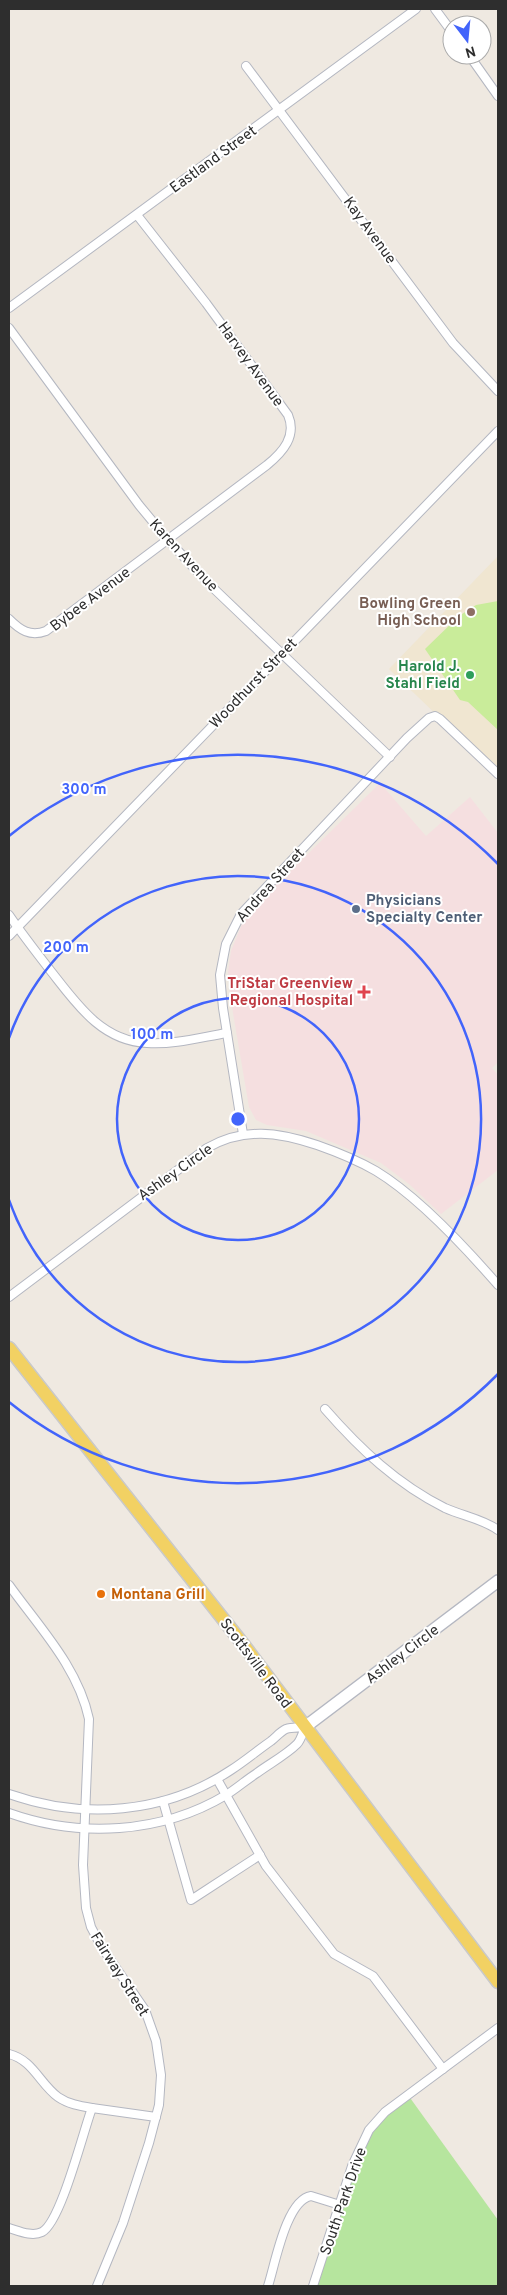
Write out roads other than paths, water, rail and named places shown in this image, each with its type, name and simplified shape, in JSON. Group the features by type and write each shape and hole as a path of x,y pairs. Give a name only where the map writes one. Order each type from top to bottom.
{"main road":[{"name":"Scottsville Road","path":"9,1348 195,1584 498,1982"}],"street":[{"name":"Eastland Street","path":"9,308 416,9"},
{"path":"476,65 498,96"},
{"name":"Kay Avenue","path":"246,66 453,343 498,391"},
{"name":"Harvey Avenue","path":"137,215 206,303 288,415 292,428 286,446 276,458 168,540"},
{"name":"Karen Avenue","path":"9,328 139,505 168,540 390,757"},
{"name":"Woodhurst Street","path":"9,936 498,431"},
{"name":"Bybee Avenue","path":"9,619 24,632 35,634 46,631 168,540"},
{"name":"Andrea Street","path":"243,1134 220,975 224,949 235,923 248,905 390,757 419,727 435,716 447,725 498,774"},
{"path":"9,915 81,1008 98,1025 113,1035 138,1043 158,1044 227,1033"},
{"name":"Ashley Circle","path":"9,1297 197,1154 218,1142 243,1134 261,1132 283,1135 341,1154 377,1172 422,1208 498,1285"},
{"path":"325,1409 351,1438 404,1484 446,1508 494,1524 498,1530"},
{"name":"Ashley Circle","path":"305,1727 498,1582"},
{"name":"Fairway Street","path":"9,1585 67,1666 85,1700 89,1719 84,1828 84,1898 91,1928 100,1946 140,2001 156,2041 161,2086 156,2117 123,2223 97,2286"},
{"path":"9,1794 39,1803 85,1810 126,1809 163,1801 188,1793 217,1779 286,1729 305,1727 298,1744 226,1795 197,1809 169,1819 125,1828 84,1828 47,1824 9,1813"},
{"path":"217,1779 266,1866 334,1954 373,1976 443,2069"},
{"path":"163,1801 191,1900 260,1855"},
{"name":"South Park Drive","path":"313,2286 352,2166 369,2130 385,2112 498,2028"},
{"path":"9,2054 27,2063 59,2098 92,2108 156,2117"},
{"path":"9,2228 35,2234 42,2232 50,2225 59,2209 92,2108"},
{"path":"268,2286 289,2220 299,2202 304,2198 314,2197 340,2205"}],"place":[{"name":"Bowling Green High School","path":"471,612"},
{"name":"Harold J. Stahl Field","path":"470,675"},
{"name":"Physicians Specialty Center","path":"356,909"},
{"name":"TriStar Greenview Regional Hospital","path":"364,992"},
{"name":"Montana Grill","path":"101,1594"}]}
